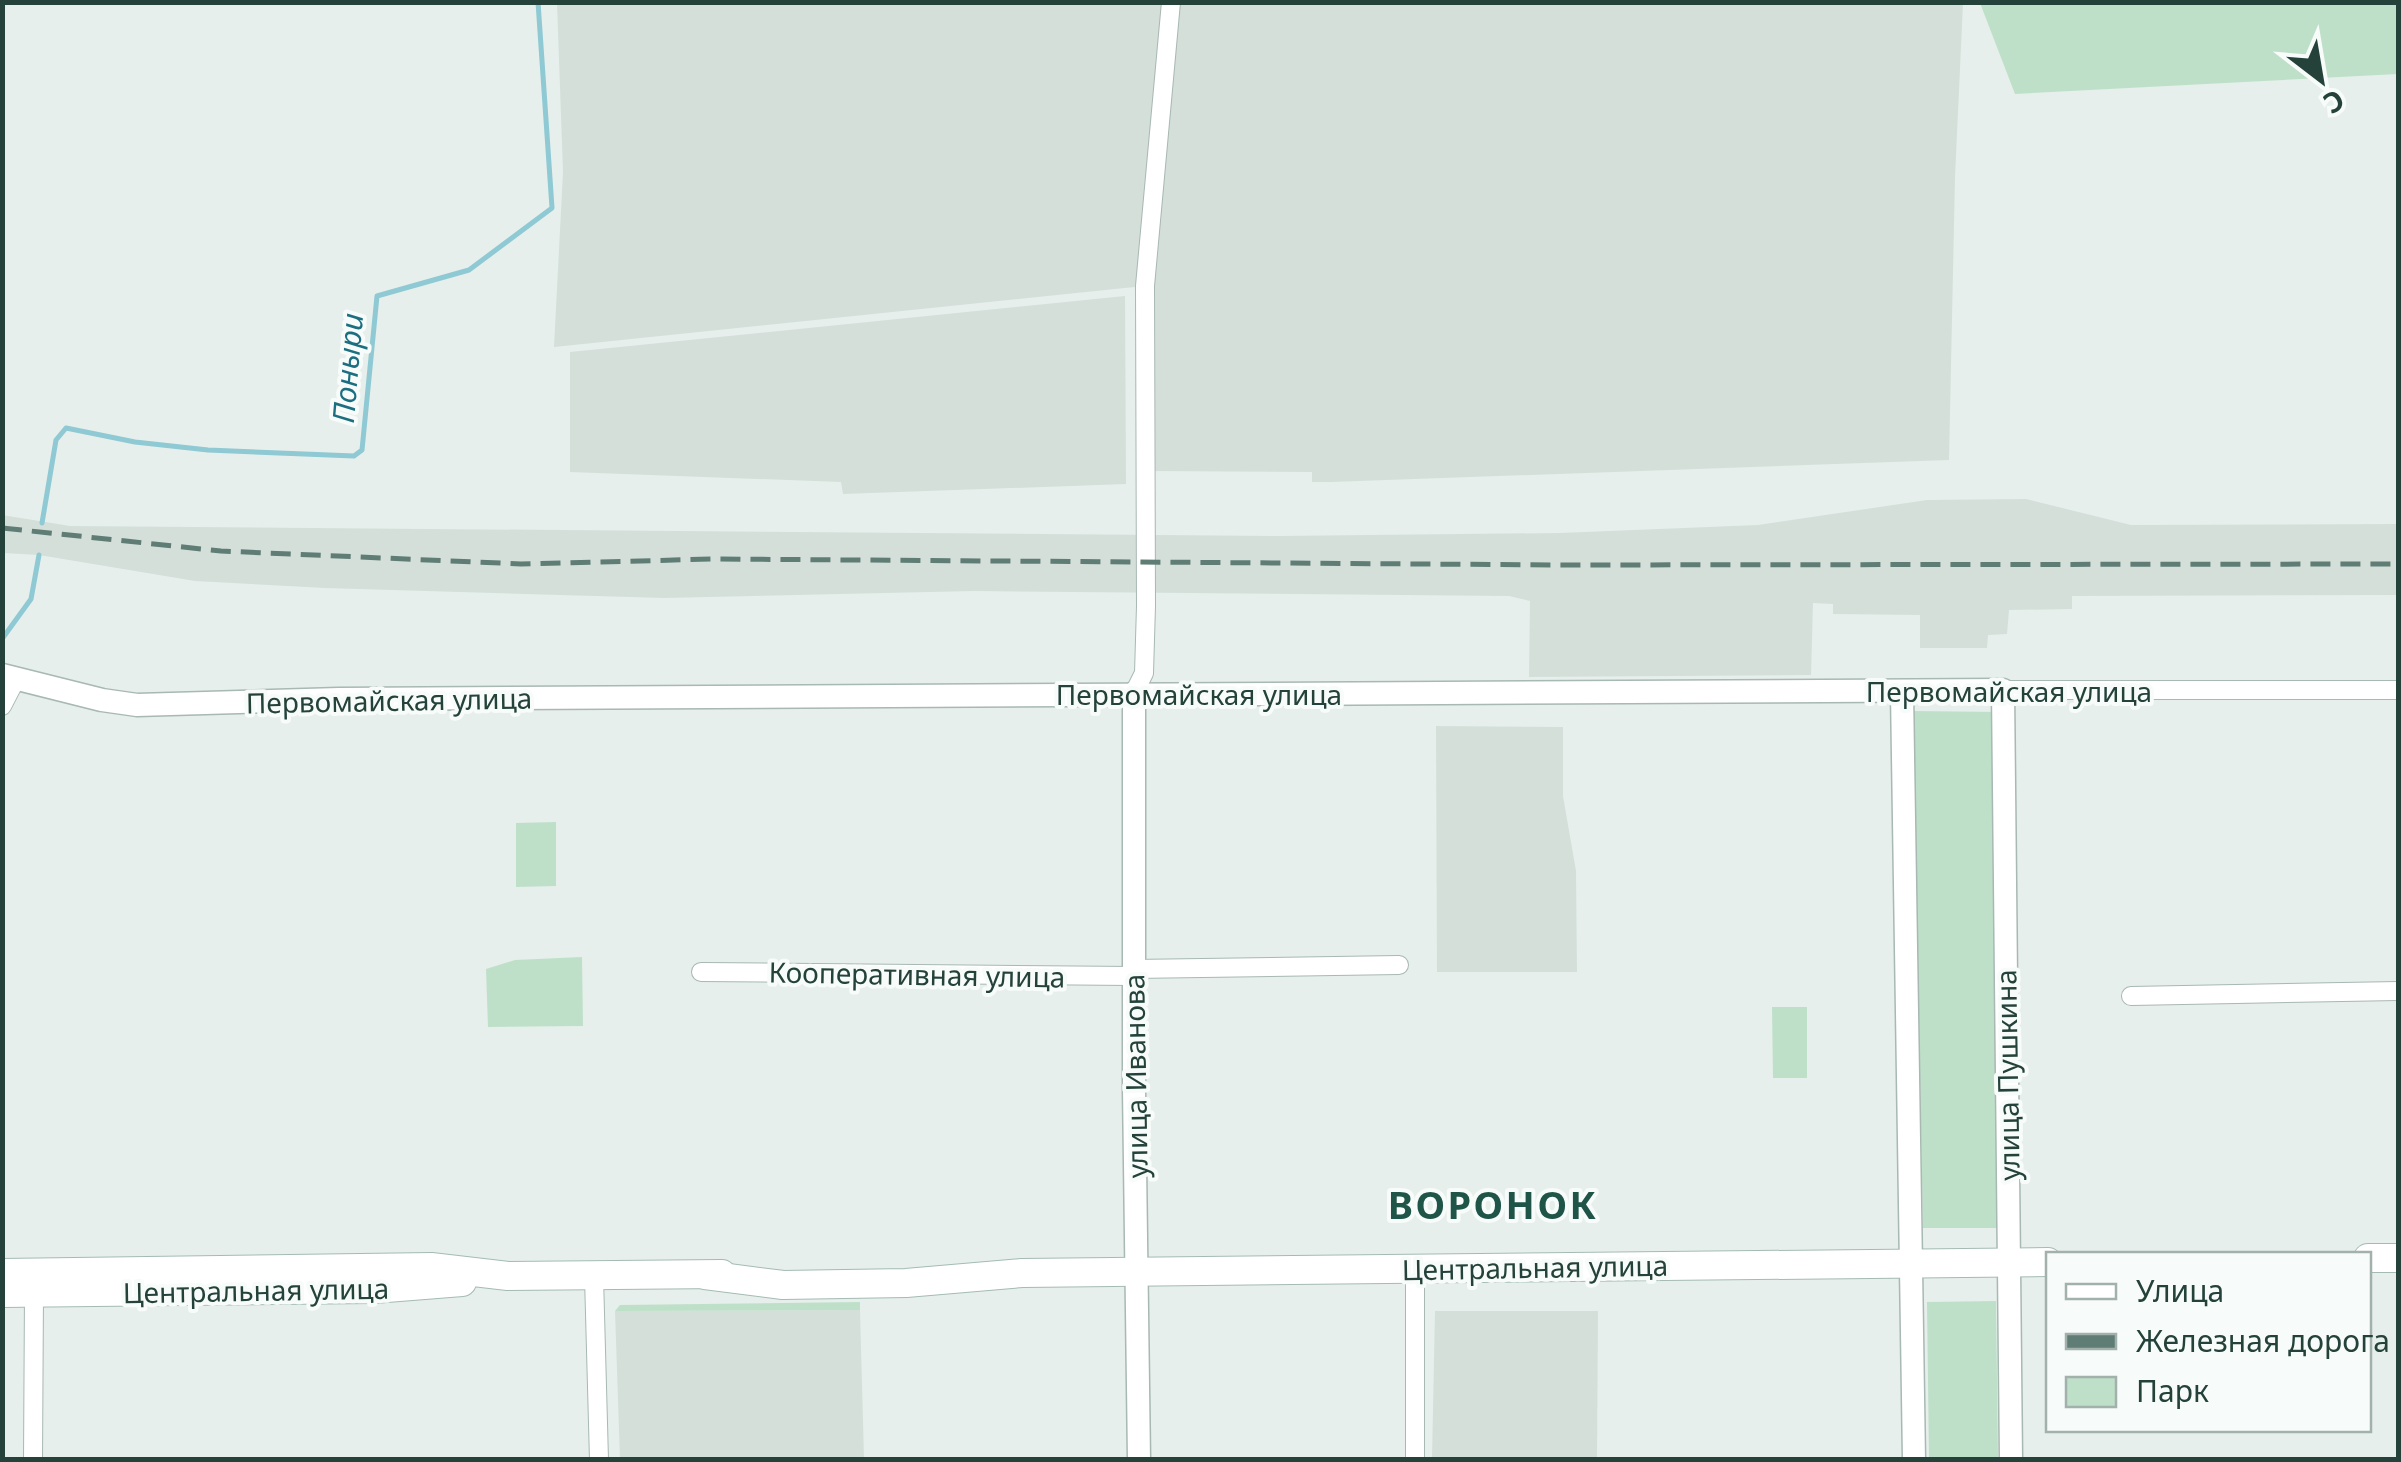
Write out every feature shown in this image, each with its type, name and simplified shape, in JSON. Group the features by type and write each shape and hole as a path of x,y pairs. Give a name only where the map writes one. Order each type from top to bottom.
{"main road":[{"path":"2371,1258 2398,1258"},
{"name":"Центральная улица","path":"2,1274 431,1267 508,1276 594,1277 705,1276 850,1265 964,1263 1022,1273 2046,1262"},
{"name":"Центральная улица","path":"2,1293 416,1288 508,1276"}],"street":[{"path":"1134,693 1144,673 1146,606 1145,286 1171,2"},
{"path":"2,706 9,677"},
{"name":"Первомайская улица","path":"9,677 136,705 339,699 1134,693 2398,690"},
{"name":"улица Пушкина","path":"2003,690 2011,1460"},
{"path":"1902,692 1914,1460"},
{"name":"улица Иванова","path":"1134,693 1139,1460"},
{"name":"Кооперативная улица","path":"701,972 1133,973 1399,965"},
{"path":"2131,996 2398,991"},
{"path":"1414,1460 1416,1269"},
{"path":"594,1277 598,1460"},
{"path":"34,1292 34,1460"}],"shaded area":[{"path":"557,3 1963,3 1949,460 1331,482 1312,482 1312,472 1147,471 1144,286 554,347 563,172"},
{"path":"1125,296 1126,484 843,494 841,482 570,472 570,352"},
{"path":"2026,499 2131,525 2398,524 2398,595 2072,596 2072,609 2009,610 2007,634 1988,635 1987,648 1920,648 1920,615 1833,614 1833,604 1813,603 1811,675 1529,677 1530,601 1509,596 974,591 664,598 325,588 195,581 39,555 3,553 2,515 70,526 1280,536 1560,533 1758,525 1927,500"},
{"path":"1436,726 1563,727 1563,796 1576,871 1577,972 1437,972"},
{"path":"860,1310 864,1459 620,1459 615,1311"},
{"path":"1435,1311 1598,1311 1597,1459 1432,1459"}],"green space":[{"path":"1980,3 2398,3 2398,74 2015,94"},
{"path":"1913,711 1999,712 2002,1228 1923,1228"},
{"path":"556,822 556,886 516,887 516,823"},
{"path":"582,957 583,1026 488,1027 486,969 515,960"},
{"path":"1772,1007 1807,1007 1807,1078 1773,1078"},
{"path":"1996,1301 1998,1459 1929,1459 1927,1302"},
{"path":"860,1302 860,1310 615,1311 620,1305"}],"waterway":[{"name":"Поныри","path":"42,523 56,440 66,428 135,442 208,450 354,456 362,450 377,296 469,270 552,208 538,2"},
{"name":"Поныри","path":"2,639 31,599 39,555"}],"railway":[{"path":"2,528 221,551 521,564 714,559 1564,565 2398,564"}],"district":[{"name":"ВОРОНОК","path":"1493,1204"}]}
